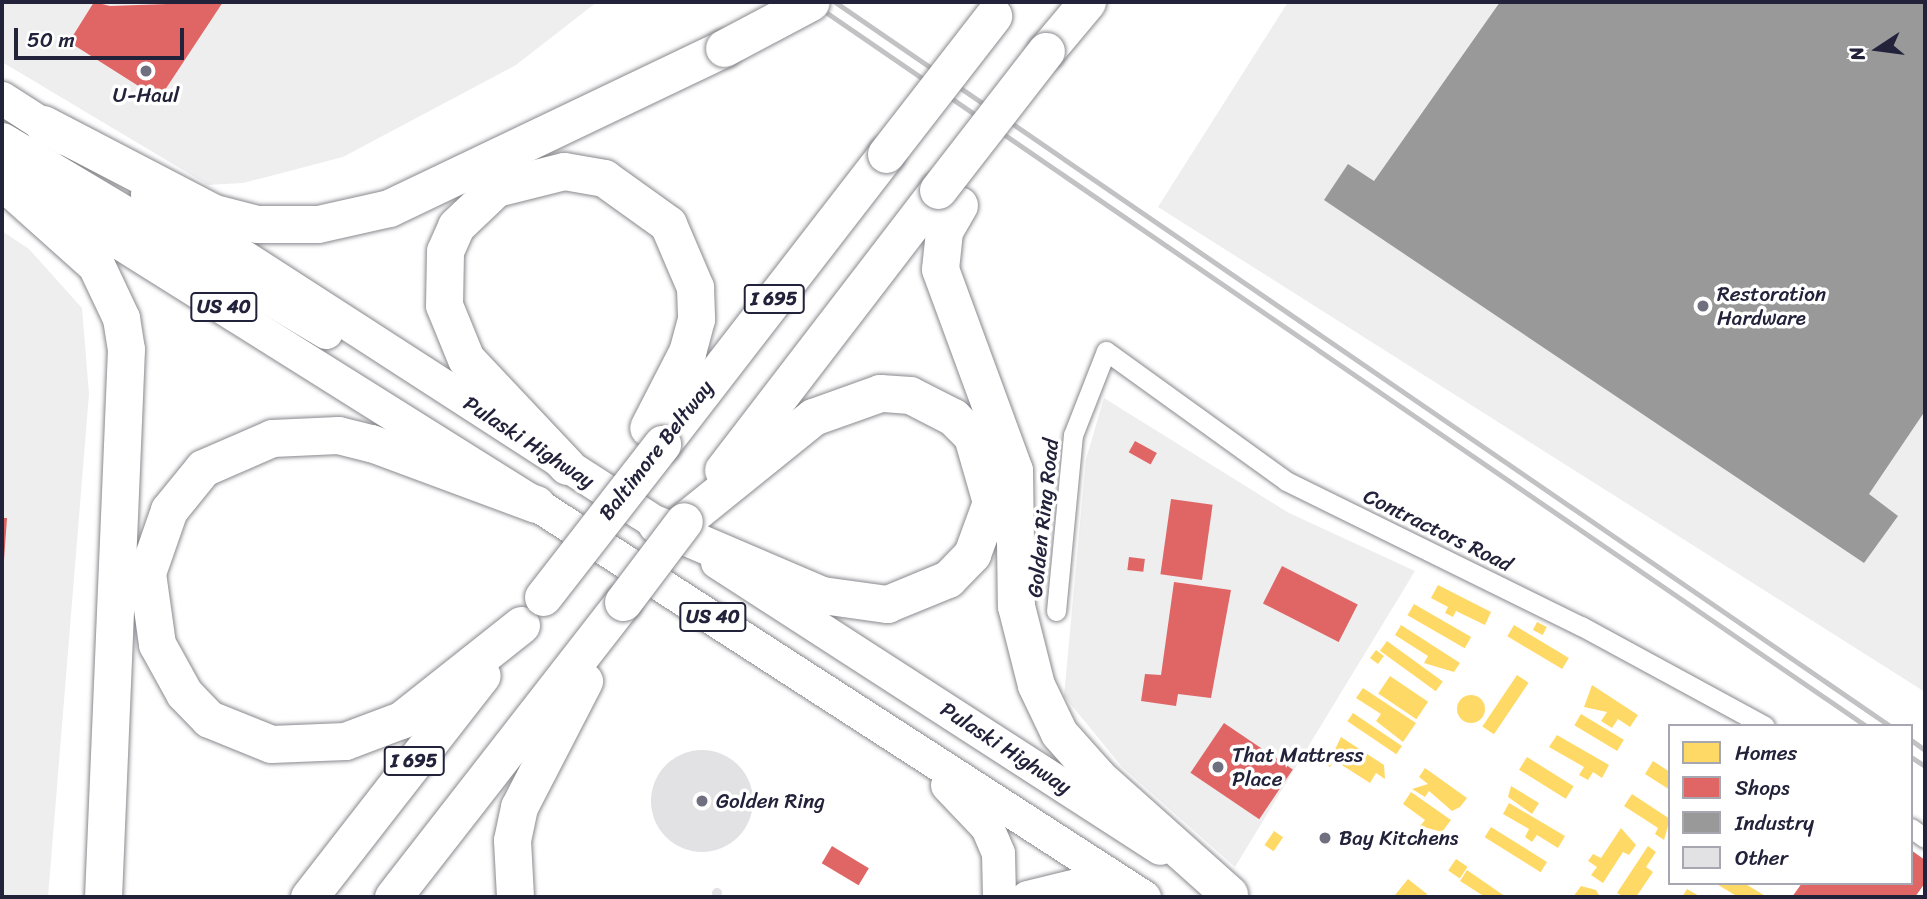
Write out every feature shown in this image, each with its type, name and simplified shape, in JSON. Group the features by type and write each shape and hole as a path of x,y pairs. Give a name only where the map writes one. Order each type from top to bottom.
{"highway":[{"path":"43,124 214,213 257,224 318,224 388,208 724,48 811,2"},
{"path":"1086,3 948,198 940,269 1014,470 1016,606 1036,685 1059,733 1098,777 1232,895"},
{"name":"Baltimore Beltway","path":"309,897 543,597 597,525 655,436 886,155 998,9"},
{"name":"Pulaski Highway","path":"2,98 567,466 670,522 1232,895"},
{"path":"2,139 300,320 433,380"},
{"name":"US 40","path":"2,169 537,504 890,730 1144,897"},
{"path":"567,466 490,388 452,334 440,276 445,251 456,226 496,188 564,171 604,178 668,224 695,287 696,319 687,352 655,436"},
{"path":"2,181 96,265 121,318 126,349 103,897"},
{"name":"I 695","path":"723,482 948,198"},
{"path":"516,897 512,839 519,807 611,621 670,522 813,417 846,401 910,395 937,405 972,436 991,502 972,554 948,579 887,604 822,595 670,522"},
{"path":"521,625 391,725 345,741 271,744 209,719 184,693 157,645 147,573 169,510 196,476 221,456 272,438 338,435 371,443 537,504"},
{"path":"393,897 611,621"},
{"path":"890,730 987,827 998,853 999,897"},
{"path":"1027,897 1085,883 1128,897"}],"street":[{"name":"Golden Ring Road","path":"1056,611 1073,435 1106,351"},
{"name":"Contractors Road","path":"1106,351 1286,481 1761,724"}],"shaded area":[{"path":"2,2 597,2 516,65 343,157 243,183 208,185 2,62"},
{"name":"Restoration Hardware","path":"1288,2 1925,2 1925,692 1158,207"},
{"path":"2,231 29,249 82,308 89,394 48,897 2,897"},
{"path":"1104,398 1289,513 1415,571 1235,867 1122,767 1064,696 1086,459"}],"building: Homes":[{"path":"1438,585 1491,612 1485,625 1456,611 1453,617 1445,613 1448,607 1431,598"},
{"path":"1414,604 1471,637 1465,648 1408,615"},
{"path":"1537,622 1547,627 1543,635 1533,630"},
{"path":"1401,625 1460,663 1454,672 1424,663 1428,656 1395,635"},
{"path":"1514,625 1569,658 1562,669 1507,636"},
{"path":"1387,641 1443,682 1436,691 1380,651"},
{"path":"1376,650 1384,656 1378,664 1370,658"},
{"path":"1517,675 1529,683 1494,734 1482,726"},
{"path":"1390,676 1428,702 1416,719 1378,693"},
{"path":"1592,685 1638,715 1630,727 1618,719 1612,728 1601,721 1607,712 1584,707"},
{"path":"1363,688 1416,723 1403,742 1376,721 1381,714 1356,698"},
{"path":"1471,695 1481,699 1485,709 1481,719 1471,723 1461,719 1457,709 1461,699"},
{"path":"1353,713 1402,746 1396,754 1347,721"},
{"path":"1581,714 1624,740 1617,751 1574,725"},
{"path":"1557,735 1609,765 1602,778 1593,772 1588,780 1579,775 1584,767 1549,747"},
{"path":"1341,737 1384,765 1385,779 1376,773 1370,783 1334,760 1330,767 1322,762 1331,758"},
{"path":"1527,757 1574,786 1566,799 1519,770"},
{"path":"1653,761 1668,771 1668,789 1645,774"},
{"path":"1425,768 1467,798 1460,807 1452,811 1429,791 1425,797 1412,789 1428,784 1419,777"},
{"path":"1511,786 1539,803 1532,814 1508,797"},
{"path":"1411,792 1451,820 1442,832 1420,826 1425,820 1403,804"},
{"path":"1632,794 1668,818 1664,840 1655,834 1658,828 1624,806"},
{"path":"1509,803 1565,836 1558,848 1537,835 1532,842 1525,837 1529,829 1503,814"},
{"path":"1491,827 1547,862 1541,872 1485,837"},
{"path":"1621,828 1636,845 1629,855 1623,852 1603,883 1591,875 1597,867 1588,861 1593,854 1601,858"},
{"path":"1274,831 1283,837 1274,851 1264,845"},
{"path":"1648,846 1656,852 1646,867 1653,872 1636,897 1624,897 1617,893"},
{"path":"1456,859 1468,867 1460,878 1448,871"},
{"path":"1467,870 1506,897 1485,897 1460,881"},
{"path":"1408,879 1427,894 1425,897 1395,895"},
{"path":"1718,885 1747,885 1767,897 1738,897"},
{"path":"1581,886 1596,890 1600,897 1573,897"},
{"path":"1687,889 1701,897 1682,897"}],"building: Shops":[{"name":"U-Haul","path":"94,2 110,6 223,2 159,99 69,42"},
{"path":"1135,441 1157,453 1151,464 1129,452"},
{"path":"1171,499 1213,505 1202,580 1160,574"},
{"path":"2,518 7,518 4,560 2,560"},
{"path":"1129,557 1145,559 1143,572 1127,570"},
{"path":"1282,566 1358,605 1339,642 1263,603"},
{"path":"1174,582 1231,590 1211,698 1178,694 1176,706 1141,701 1145,674 1161,675"},
{"path":"1224,723 1293,769 1259,819 1190,773"},
{"path":"832,846 869,868 859,885 822,863"},
{"path":"1913,851 1925,860 1925,883 1915,897 1792,897 1801,885 1913,885"}],"building: Industry":[{"name":"Restoration Hardware","path":"1500,2 1925,2 1925,411 1869,494 1898,516 1864,563 1324,200 1348,164 1374,181"}],"building: Other":[{"name":"Golden Ring","path":"702,750 722,753 745,772 750,781 753,801 750,821 731,844 722,849 702,852 682,849 659,830 654,821 651,801 654,781 673,758 682,753"},
{"path":"717,888 721,889 721,897 717,898 713,897 712,893 713,889"}],"railway":[{"path":"811,2 1863,724"},
{"path":"835,2 1887,724"},
{"path":"1913,741 1925,750"},
{"path":"1913,758 1925,766"}],"place":[{"name":"U-Haul","path":"146,71"},
{"name":"Restoration Hardware","path":"1703,306"},
{"name":"That Mattress Place","path":"1218,767"},
{"name":"Golden Ring","path":"702,801"},
{"name":"Bay Kitchens","path":"1325,838"}]}
